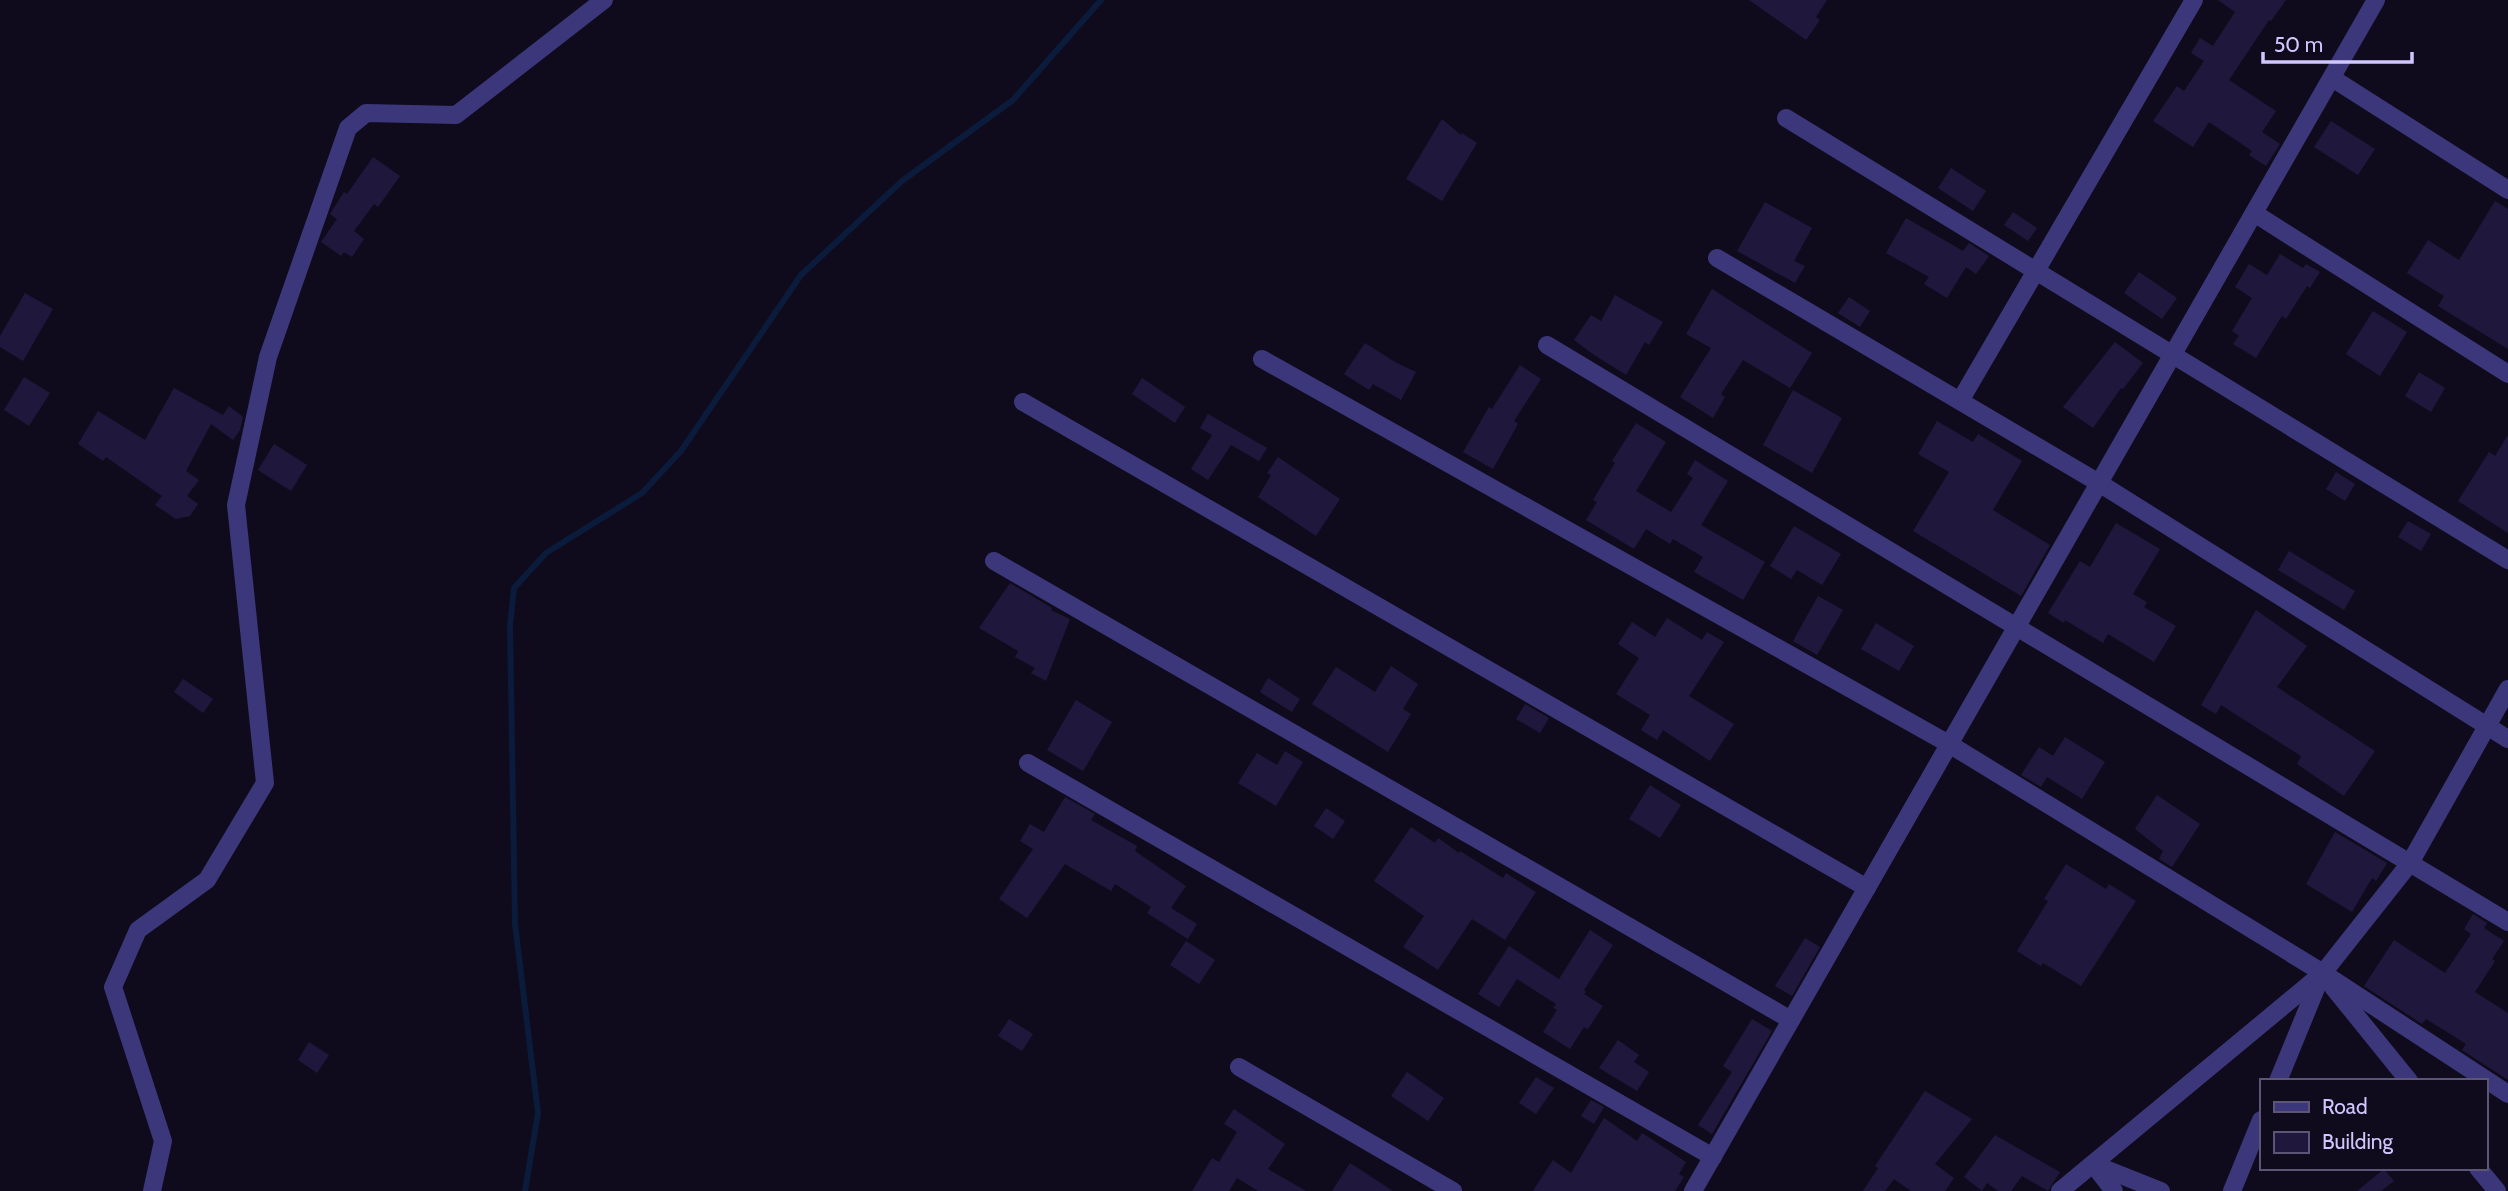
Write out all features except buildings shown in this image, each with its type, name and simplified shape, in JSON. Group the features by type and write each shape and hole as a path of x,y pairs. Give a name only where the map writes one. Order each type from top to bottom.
{"street":[{"path":"152,1191 163,1141 114,987 138,930 208,880 265,783 236,505 268,357 348,128 366,113 456,116 604,0"},
{"path":"1960,401 2194,0"},
{"path":"1693,1191 2376,0"},
{"path":"2332,78 2508,190"},
{"path":"1786,118 2508,561"},
{"path":"2254,213 2508,374"},
{"path":"1717,258 2099,483 2508,739"},
{"path":"1547,345 2508,922"},
{"path":"1262,359 1949,744 2323,973 2485,1079"},
{"path":"1023,402 1867,888"},
{"path":"994,561 1791,1020"},
{"path":"2060,1191 2323,973 2410,863 2508,690"},
{"path":"1028,763 1713,1157"},
{"path":"2279,1079 2323,973"},
{"path":"2323,973 2407,1079"},
{"path":"1238,1067 1453,1191"},
{"path":"2487,1080 2508,1094"},
{"path":"2232,1191 2260,1122"},
{"path":"2093,1164 2114,1191"},
{"path":"2093,1164 2161,1191"},
{"path":"2480,1170 2497,1191"}],"waterway":[{"path":"525,1191 538,1113 515,924 510,626 514,588 546,553 642,493 681,451 801,275 902,181 1013,100 1101,0"}]}
